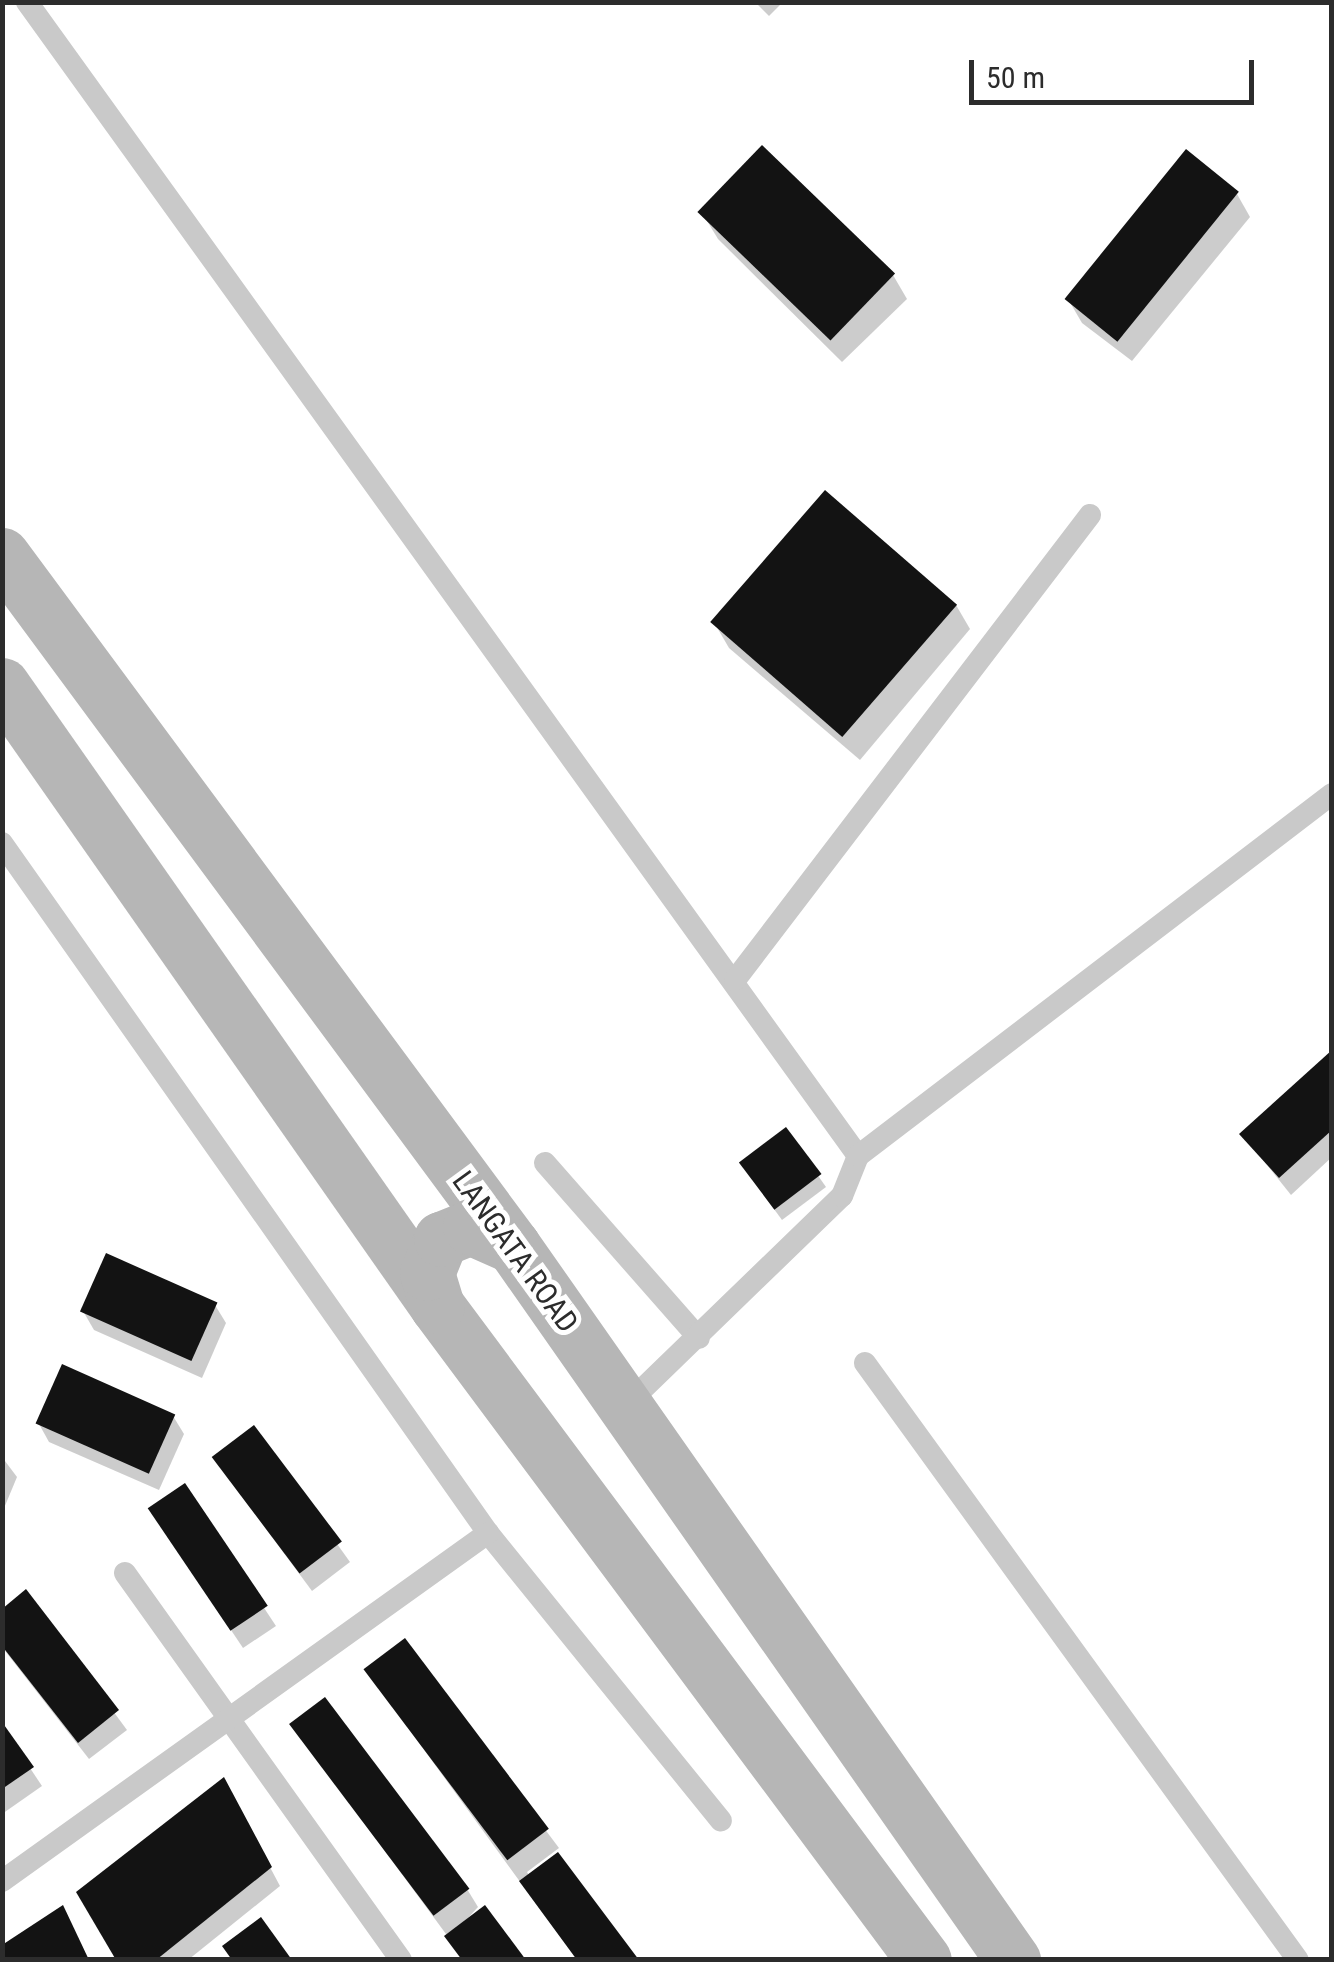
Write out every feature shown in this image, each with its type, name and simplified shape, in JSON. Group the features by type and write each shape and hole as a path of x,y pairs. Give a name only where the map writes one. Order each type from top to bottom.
{"main road":[{"name":"LANGATA ROAD","path":"2,554 513,1246 1013,1960"},
{"path":"2,686 438,1306 924,1960"},
{"path":"438,1306 427,1273 441,1239 470,1228 513,1246"}],"lane":[{"path":"27,2 736,980 858,1156"},
{"path":"736,980 1090,515"},
{"path":"625,1407 842,1196 858,1156 1312,815 1332,794"},
{"path":"2,844 488,1534 722,1822"},
{"path":"545,1163 699,1338"},
{"path":"866,1363 1298,1960"},
{"path":"2,1881 488,1534"},
{"path":"124,1573 401,1960"}],"building":[{"path":"762,145 895,274 830,340 697,212"},
{"path":"1186,149 1239,192 1117,342 1065,299"},
{"path":"825,490 957,605 842,737 710,622"},
{"path":"1332,1050 1332,1130 1279,1178 1239,1134"},
{"path":"786,1127 822,1174 774,1210 739,1163"},
{"path":"106,1253 217,1303 191,1361 80,1311"},
{"path":"62,1364 175,1414 149,1474 36,1423"},
{"path":"254,1425 342,1542 300,1573 212,1457"},
{"path":"185,1483 268,1606 230,1631 148,1508"},
{"path":"26,1589 119,1710 78,1743 2,1646 2,1609"},
{"path":"405,1638 549,1829 507,1860 363,1669"},
{"path":"325,1697 469,1889 433,1916 289,1724"},
{"path":"2,1722 34,1767 2,1789"},
{"path":"224,1777 272,1867 156,1960 116,1960 76,1892"},
{"path":"558,1852 639,1960 577,1960 519,1881"},
{"path":"63,1905 89,1960 2,1960 2,1945"},
{"path":"485,1905 526,1960 462,1960 444,1936"},
{"path":"261,1917 292,1960 232,1960 222,1946"}]}
